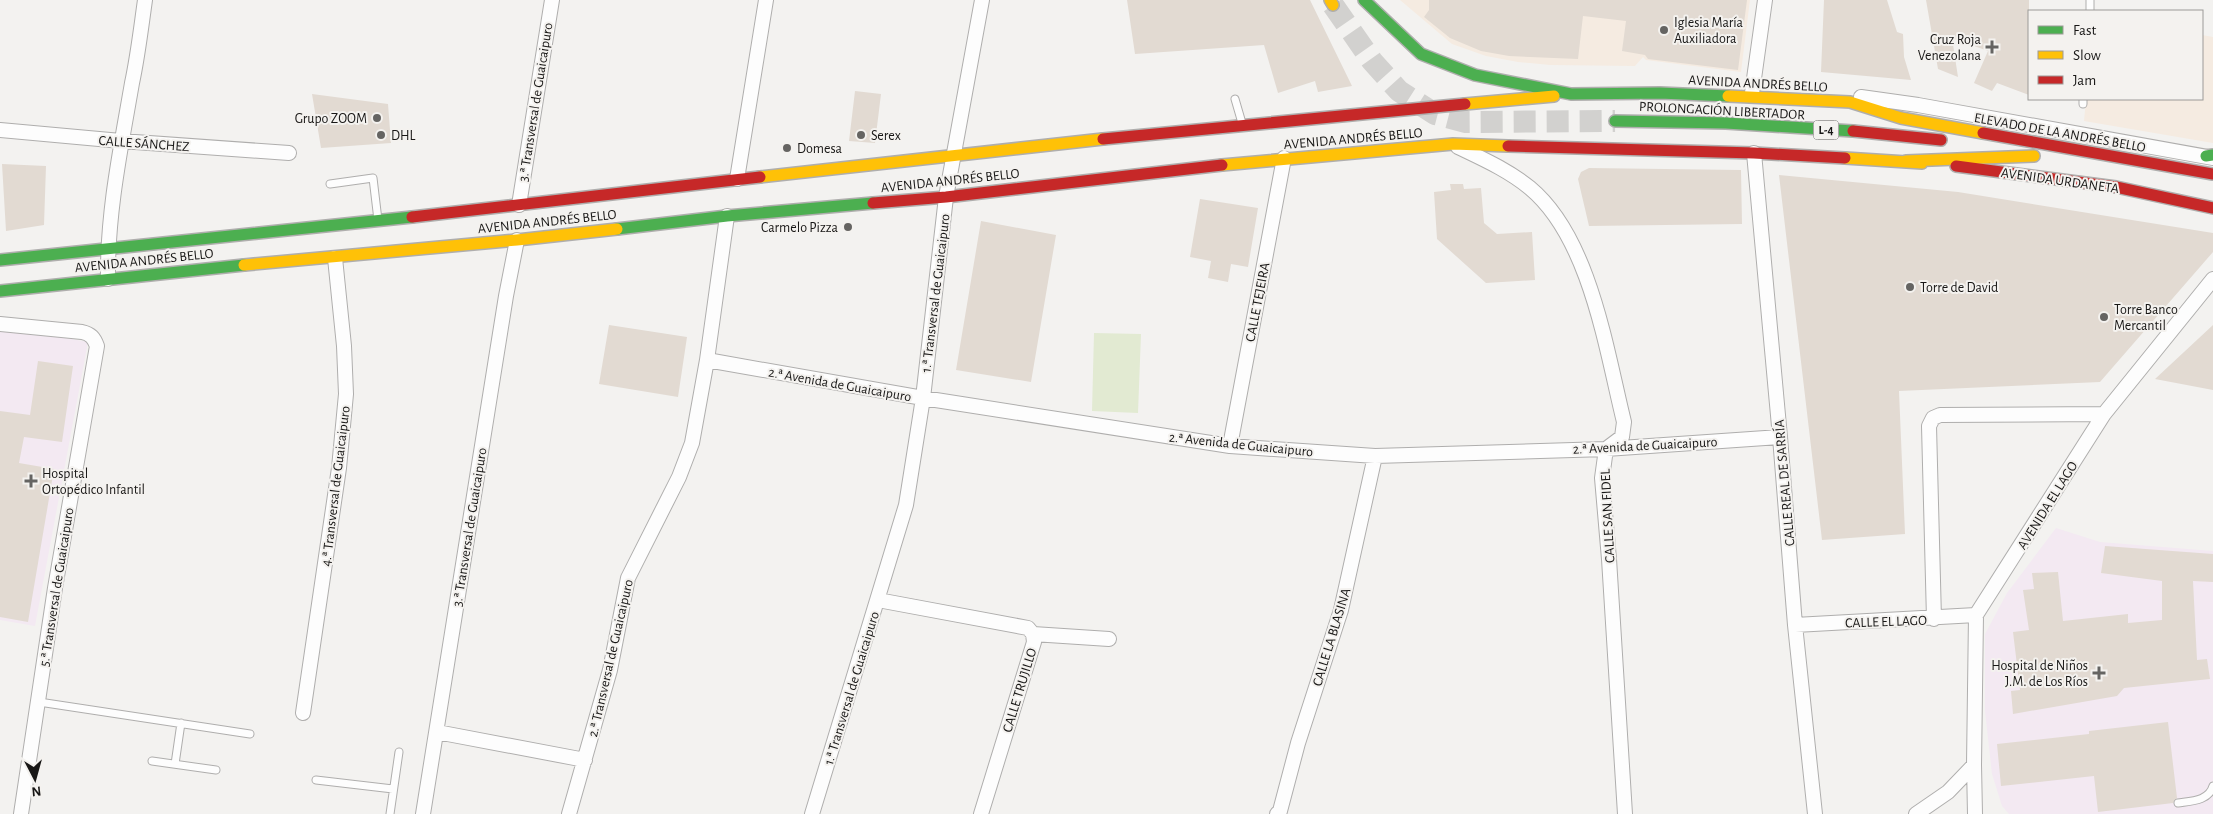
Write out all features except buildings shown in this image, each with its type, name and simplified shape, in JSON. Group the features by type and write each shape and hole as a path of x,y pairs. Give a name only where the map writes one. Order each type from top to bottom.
{"street":[{"path":"108,279 108,248 121,141 133,81 145,0"},
{"name":"3.ª Transversal de Guaicaipuro","path":"519,205 552,0"},
{"path":"737,179 766,0"},
{"name":"1.ª Transversal de Guaicaipuro","path":"812,814 906,505 923,398 946,197 955,157 982,0"},
{"name":"L-4","path":"1364,0 1421,54 1475,75 1571,94"},
{"path":"1752,93 1765,0"},
{"name":"AVENIDA ANDRÉS BELLO","path":"0,260 378,221 737,179 1243,126 1330,114 1571,94 1660,93 1850,102 1902,118"},
{"name":"L-4","path":"1660,93 1827,94 1909,104 2211,156"},
{"name":"ELEVADO DE LA ANDRÉS BELLO","path":"1902,118 2213,174"},
{"name":"PROLONGACIÓN LIBERTADOR","path":"1616,121 1726,123 1875,132 1951,142"},
{"name":"CALLE SÁNCHEZ","path":"0,130 289,153"},
{"name":"AVENIDA ANDRÉS BELLO","path":"0,291 208,268 517,240 727,216 946,197 1284,158 1453,144 1754,152 1906,161"},
{"name":"CALLE SAN FIDEL","path":"1453,144 1503,169 1531,189 1549,208 1582,263 1593,294 1624,422 1622,437 1606,449 1602,478 1625,814"},
{"path":"1906,161 2039,157 1979,147"},
{"name":"CALLE REAL DE SARRÍA","path":"1754,152 1796,625 1815,814"},
{"name":"CALLE TEJEIRA","path":"1230,446 1284,158"},
{"name":"AVENIDA URDANETA","path":"1906,161 2116,187 2213,208"},
{"name":"ELEVADO DE LA ANDRÉS BELLO","path":"2097,166 2213,186"},
{"name":"2.ª Transversal de Guaicaipuro","path":"569,814 610,670 628,578 679,477 692,443 707,360 727,216"},
{"name":"3.ª Transversal de Guaicaipuro","path":"423,814 504,306 517,240"},
{"name":"4.ª Transversal de Guaicaipuro","path":"302,713 339,468 346,394 344,346 334,258"},
{"name":"AVENIDA EL LAGO","path":"1976,616 2104,414 2213,279"},
{"name":"5.ª Transversal de Guaicaipuro","path":"0,324 89,333 94,338 97,346 55,588 21,814"},
{"name":"2.ª Avenida de Guaicaipuro","path":"707,360 923,398 1230,446 1375,456 1606,449 1780,437"},
{"path":"1934,619 1929,426 1933,418 1940,415 2104,414"},
{"name":"CALLE LA BLASINA","path":"1278,814 1298,742 1341,610 1375,456"},
{"name":"CALLE TRUJILLO","path":"878,600 1028,628 1033,634 1034,642 981,814"},
{"path":"1975,814 1976,616"},
{"name":"CALLE EL LAGO","path":"1796,625 1976,616"},
{"path":"1033,634 1109,639"},
{"path":"436,732 585,760"},
{"path":"1916,814 1948,792 1974,765"}],"lane":[{"path":"1235,100 1243,126"},
{"path":"330,184 373,178 378,221"},
{"path":"39,702 250,734"},
{"path":"175,764 181,723"},
{"path":"390,814 399,752"},
{"path":"152,761 216,770"},
{"path":"316,780 393,789"},
{"path":"2178,802 2202,799 2212,790 2213,786"}],"shaded area":[{"path":"1400,0 1750,0 1741,72 1646,60 1643,57 1635,66 1550,65 1486,56 1452,44"},
{"path":"2203,35 2213,37 2213,143 2084,121 2086,100 2203,100"},
{"name":"Hospital Ortopédico Infantil","path":"0,326 88,342 35,626 0,620"},
{"name":"Hospital de Niños J.M. de Los Ríos","path":"2056,528 2100,542 2213,551 2213,814 2009,814 2002,806 1992,774 1985,711 1985,634 2007,593"}],"green space":[{"path":"1094,333 1141,334 1138,413 1092,411"}],"tunnel":[{"path":"1333,5 1372,61 1399,91 1435,114 1466,122 1615,121"}],"traffic: fast":[{"path":"1364,0 1421,54 1475,75 1571,94 1660,93 1728,96"},
{"path":"1615,121 1726,123 1853,131"},
{"path":"2206,156 2213,155"},
{"path":"617,229 727,216 873,203"},
{"path":"0,260 412,217"},
{"path":"0,291 244,265"}],"traffic: slow":[{"path":"1330,0 1333,5"},
{"path":"1465,104 1554,96"},
{"path":"1728,96 1850,102 1901,118 1983,133"},
{"path":"760,177 1103,139"},
{"path":"1222,165 1453,144 1508,146"},
{"path":"1906,161 2034,156"},
{"path":"1845,158 1922,163"},
{"path":"244,265 617,229"}],"traffic: jam":[{"path":"1103,139 1465,104"},
{"path":"1853,131 1941,140"},
{"path":"1983,133 2213,174"},
{"path":"1508,146 1754,153 1845,158"},
{"path":"873,203 946,197 1222,165"},
{"path":"1956,166 2116,187 2213,208"},
{"path":"412,217 760,177"}],"place":[{"name":"Iglesia María Auxiliadora","path":"1664,30"},
{"name":"Cruz Roja Venezolana","path":"1992,47"},
{"name":"Grupo ZOOM","path":"377,118"},
{"name":"DHL","path":"381,135"},
{"name":"Serex","path":"861,135"},
{"name":"Domesa","path":"787,148"},
{"name":"Carmelo Pizza","path":"848,227"},
{"name":"Torre de David","path":"1910,287"},
{"name":"Torre Banco Mercantil","path":"2104,317"},
{"name":"Hospital Ortopédico Infantil","path":"31,481"},
{"name":"Hospital de Niños J.M. de Los Ríos","path":"2099,673"}]}
